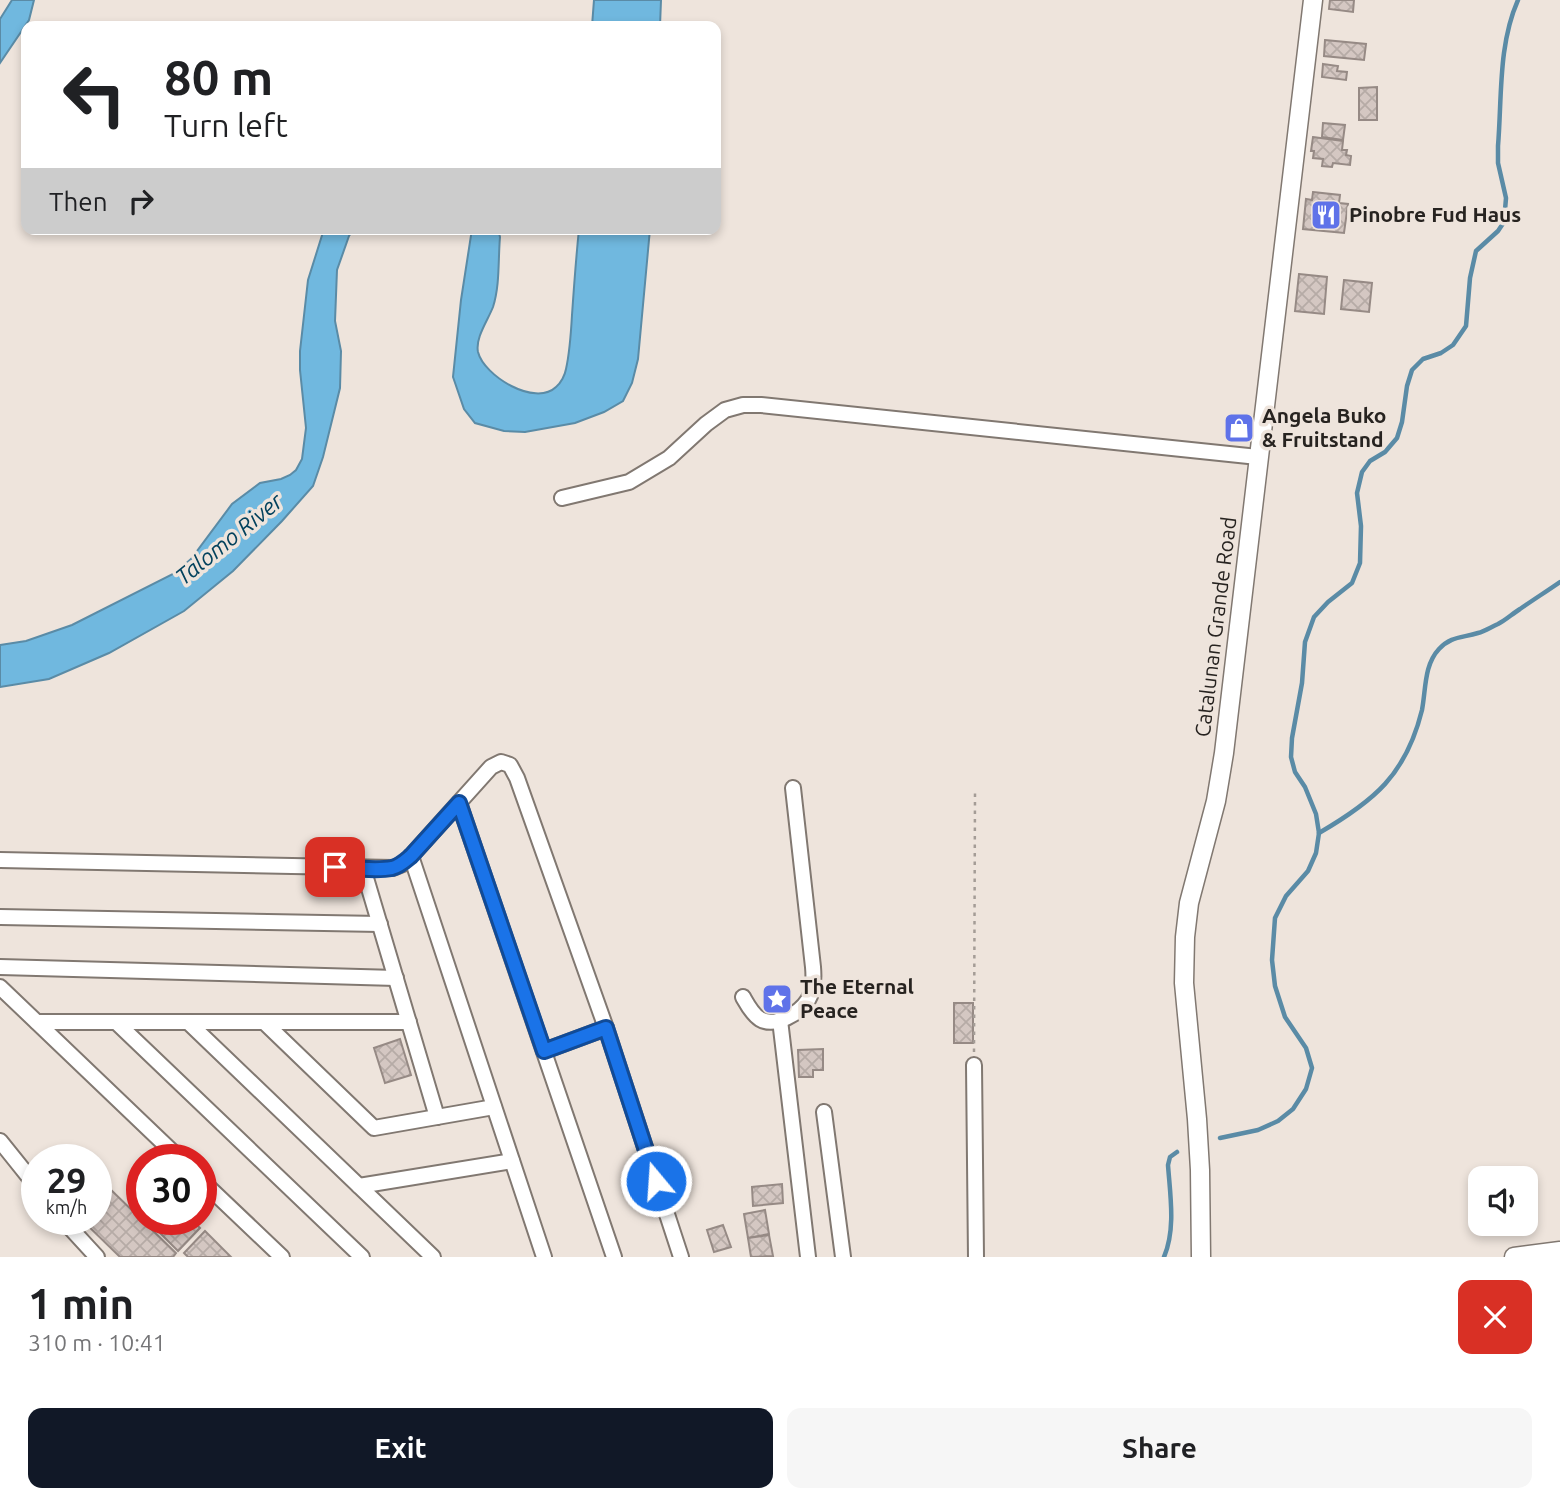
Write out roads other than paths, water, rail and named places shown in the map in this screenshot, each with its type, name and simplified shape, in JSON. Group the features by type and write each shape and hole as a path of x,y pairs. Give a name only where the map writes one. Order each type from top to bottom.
{"main road":[{"name":"Catalunan Grande Road","path":"1201,1257 1197,1132 1184,983 1186,928 1194,880 1216,801 1224,753 1314,0"},
{"path":"1514,1257 1560,1251"}],"street":[{"path":"562,498 629,482 669,458 725,410 743,405 1258,457"},
{"path":"0,860 393,868 411,856 491,767 506,763 514,770 606,1028 681,1257"},
{"path":"743,997 758,1018 780,1020 801,1008 813,989 793,788"},
{"path":"459,803 614,1257"},
{"path":"411,856 544,1257"},
{"path":"363,868 437,1117"},
{"path":"0,917 380,924"},
{"path":"0,967 396,978"},
{"path":"0,988 164,1144"},
{"path":"780,1020 808,1257"},
{"path":"116,1022 362,1257"},
{"path":"188,1022 433,1257"},
{"path":"264,1022 374,1128 494,1107"},
{"path":"37,1023 409,1022"},
{"path":"544,1051 606,1028"},
{"path":"974,1065 976,1257"},
{"path":"824,1112 843,1257"},
{"path":"0,1141 21,1167"},
{"path":"359,1186 512,1161"},
{"path":"217,1195 282,1257"},
{"path":"77,1235 97,1257"}],"water":[{"path":"12,0 34,0 29,20 21,21 21,32 0,63 0,19"},
{"path":"594,0 661,0 660,21 592,21"},
{"name":"Talomo River","path":"322,235 350,235 337,270 335,321 341,351 340,388 313,486 233,571 184,611 109,653 49,679 0,687 0,645 26,641 72,625 175,573 191,559 232,504 260,483 281,479 296,470 302,459 306,428 300,351 308,280"},
{"path":"471,235 500,235 495,299 480,335 478,352 490,370 511,386 536,393 547,392 556,387 565,371 570,342 579,235 649,235 638,359 632,383 623,401 575,423 525,432 504,431 475,423 464,409 453,377"}],"waterway":[{"path":"1220,1138 1258,1130 1278,1121 1293,1109 1306,1089 1312,1068 1306,1048 1285,1017 1275,986 1272,960 1275,918 1286,896 1308,871 1316,853 1319,833 1316,814 1305,787 1295,772 1291,757 1305,642 1314,617 1352,583 1360,563 1361,526 1357,493 1362,472 1370,461 1385,452 1397,438 1412,370 1423,359 1441,353 1453,345 1466,326 1470,278 1476,251 1504,222 1506,198 1498,163 1501,91 1507,35 1518,0"},
{"path":"1319,833 1372,797 1397,769 1415,733 1422,710 1428,670 1439,649 1452,640 1481,632 1501,622 1560,582"},
{"path":"1164,1257 1171,1223 1168,1165 1170,1157 1177,1152"}],"place":[{"name":"Pinobre Fud Haus","path":"1326,215"},
{"name":"Angela Buko & Fruitstand","path":"1239,428"},
{"name":"The Eternal Peace","path":"777,999"}]}
